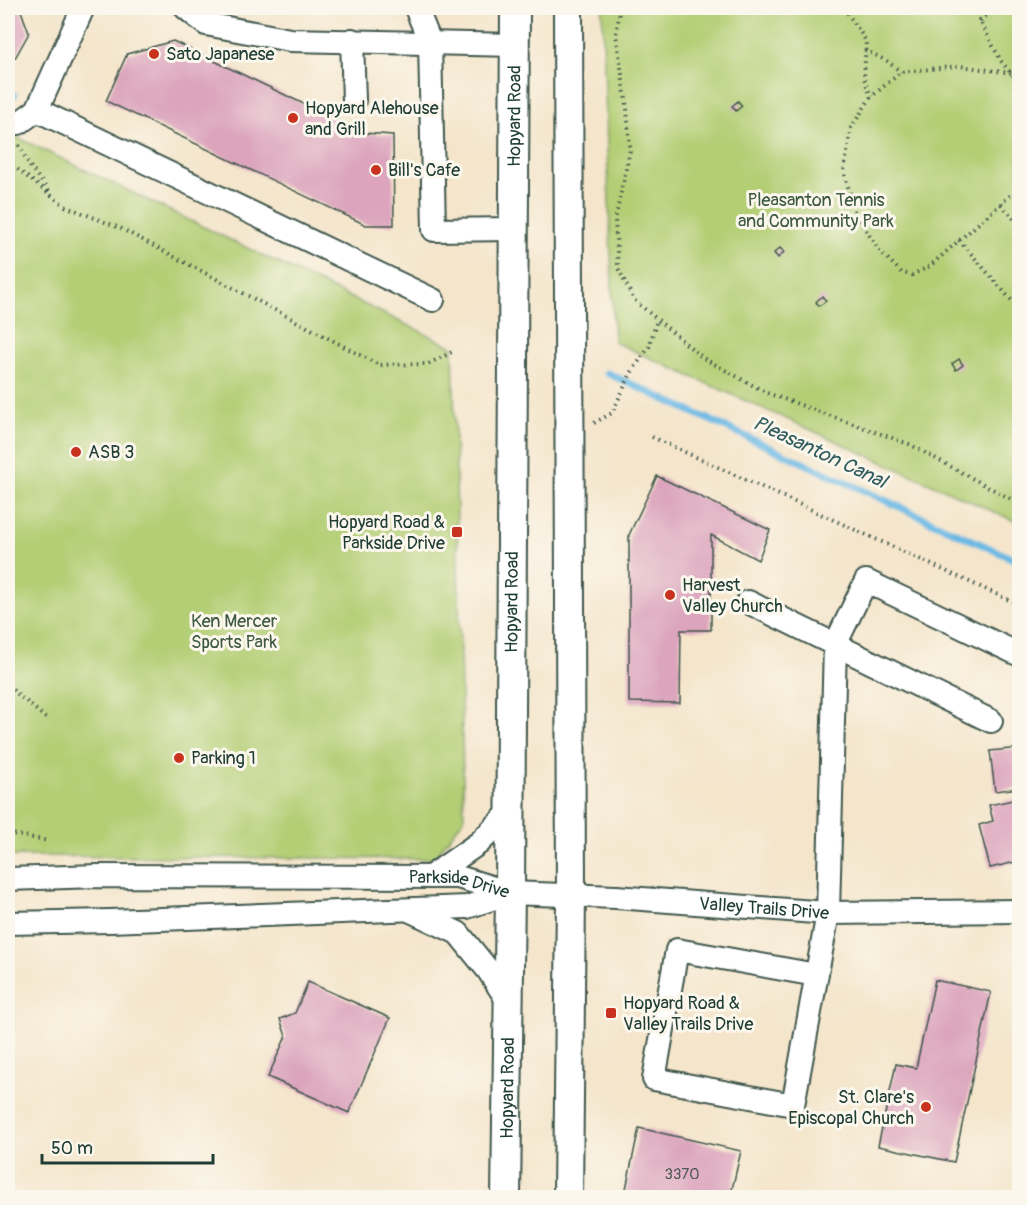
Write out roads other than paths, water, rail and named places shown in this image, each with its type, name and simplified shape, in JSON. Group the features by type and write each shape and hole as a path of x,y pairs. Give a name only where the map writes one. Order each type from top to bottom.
{"main road":[{"name":"Hopyard Road","path":"506,1197 515,8"},
{"path":"568,8 571,895 568,1197"}],"street":[{"path":"8,123 19,123 37,110 83,8"},
{"path":"186,8 206,24 290,40 515,45"},
{"path":"416,8 430,42 434,230 513,229"},
{"path":"352,40 354,100"},
{"path":"37,110 433,300"},
{"path":"816,975 677,950 654,1079 793,1105 828,913 835,645 866,581 1020,655"},
{"path":"748,602 990,721"},
{"path":"430,877 479,843 510,812"},
{"name":"Parkside Drive","path":"8,879 97,876 458,877 510,893"},
{"name":"Valley Trails Drive","path":"510,893 614,897 828,913 1020,911"},
{"name":"Parkside Drive","path":"8,923 467,907 510,893"},
{"path":"407,909 458,933 488,970 508,1001"}],"waterway":[{"name":"Pleasanton Canal","path":"8,92 14,95"},
{"name":"Pleasanton Canal","path":"607,373 1020,562"}],"place":[{"name":"Sato Japanese","path":"154,54"},
{"name":"Hopyard Alehouse and Grill","path":"293,118"},
{"name":"Bill's Cafe","path":"376,170"},
{"name":"ASB 3","path":"76,452"},
{"name":"Hopyard Road & Parkside Drive","path":"457,532"},
{"name":"Harvest Valley Church","path":"670,595"},
{"name":"Parking 1","path":"179,758"},
{"name":"Hopyard Road & Valley Trails Drive","path":"611,1013"},
{"name":"St. Clare's Episcopal Church","path":"926,1107"}],"park label":[{"name":"Pleasanton Tennis and Community Park","path":"816,210"},
{"name":"Ken Mercer Sports Park","path":"234,631"}]}
